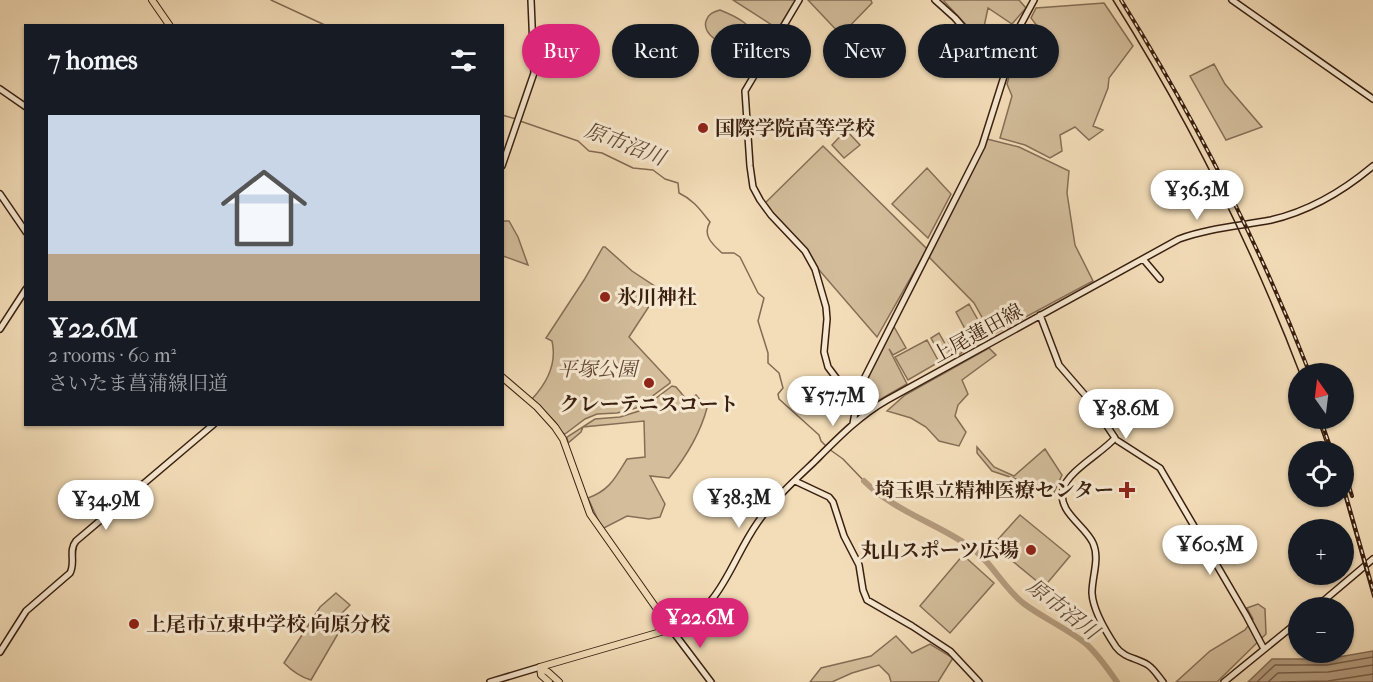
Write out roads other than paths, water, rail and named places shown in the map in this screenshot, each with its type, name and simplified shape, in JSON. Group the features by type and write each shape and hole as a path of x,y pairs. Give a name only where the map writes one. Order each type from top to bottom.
{"main road":[{"path":"152,0 169,24"},
{"path":"504,379 537,407 555,427 563,439 585,503 597,527 671,629 540,667"},
{"path":"540,667 541,675 549,682"},
{"path":"540,667 559,682"}],"street":[{"path":"504,161 534,73 531,0"},
{"path":"799,0 745,91 753,188 771,215 805,251 815,269 826,307 824,352 828,368 837,379 859,391"},
{"path":"935,0 960,24"},
{"path":"1021,24 1034,0"},
{"path":"1232,0 1373,99"},
{"path":"853,424 859,391 869,367 982,146 1003,78"},
{"path":"0,89 24,106"},
{"name":"上尾蓮田線","path":"671,629 684,624 713,601 758,521 853,424 879,405 1192,234 1271,219 1303,210 1342,190 1373,166"},
{"path":"0,194 24,229"},
{"path":"1143,259 1160,279"},
{"path":"0,329 24,292"},
{"path":"1040,315 1059,365 1091,402 1114,438 1068,479 1062,494 1065,508 1091,540 1095,550 1096,562 1092,589 1095,608 1119,650 1148,665 1163,682"},
{"path":"0,652 26,611 70,573 73,566 72,548 76,541 212,426"},
{"path":"1118,441 1160,468 1264,649"},
{"path":"795,481 829,497 833,502 844,536 859,565 867,600 950,651 979,682"},
{"path":"1328,597 1373,559"},
{"path":"671,629 711,682"},
{"path":"1224,682 1288,630"},
{"path":"490,682 540,667"},
{"path":"501,679 508,682"}],"water":[{"path":"1373,651 1373,682 1248,682 1272,659 1288,659 1288,663 1354,663 1354,654"}],"waterway":[{"name":"原市沼川","path":"271,0 323,24"},
{"name":"原市沼川","path":"504,116 516,119"},
{"name":"原市沼川","path":"520,121 578,141 589,151 602,153 633,168 653,170 665,179 678,183 679,193 693,202 710,222 707,231 712,243 722,253 734,253 740,257 758,293 764,298 758,321 768,353 768,363 779,373 783,388 778,394 779,399 819,435 826,446"},
{"name":"原市沼川","path":"829,449 843,459 864,481"},
{"name":"原市沼川","path":"864,481 888,501 977,552 1023,603 1090,647 1117,682"}],"tram line":[{"path":"1113,0 1216,182 1260,277 1296,363"},
{"path":"1321,429 1325,441"},
{"path":"1347,507 1373,597"}],"railway":[{"path":"1121,0 1175,90 1224,182 1269,277 1306,363"},
{"path":"1324,429 1328,441"},
{"path":"1349,507 1373,590"}],"place":[{"name":"国際学院高等学校","path":"703,128"},
{"name":"氷川神社","path":"605,297"},
{"name":"クレーテニスコート","path":"649,383"},
{"name":"埼玉県立精神医療センター","path":"1127,490"},
{"name":"丸山スポーツ広場","path":"1031,550"},
{"name":"上尾市立東中学校 向原分校","path":"134,624"}],"park label":[{"name":"平塚公園","path":"597,369"}]}
